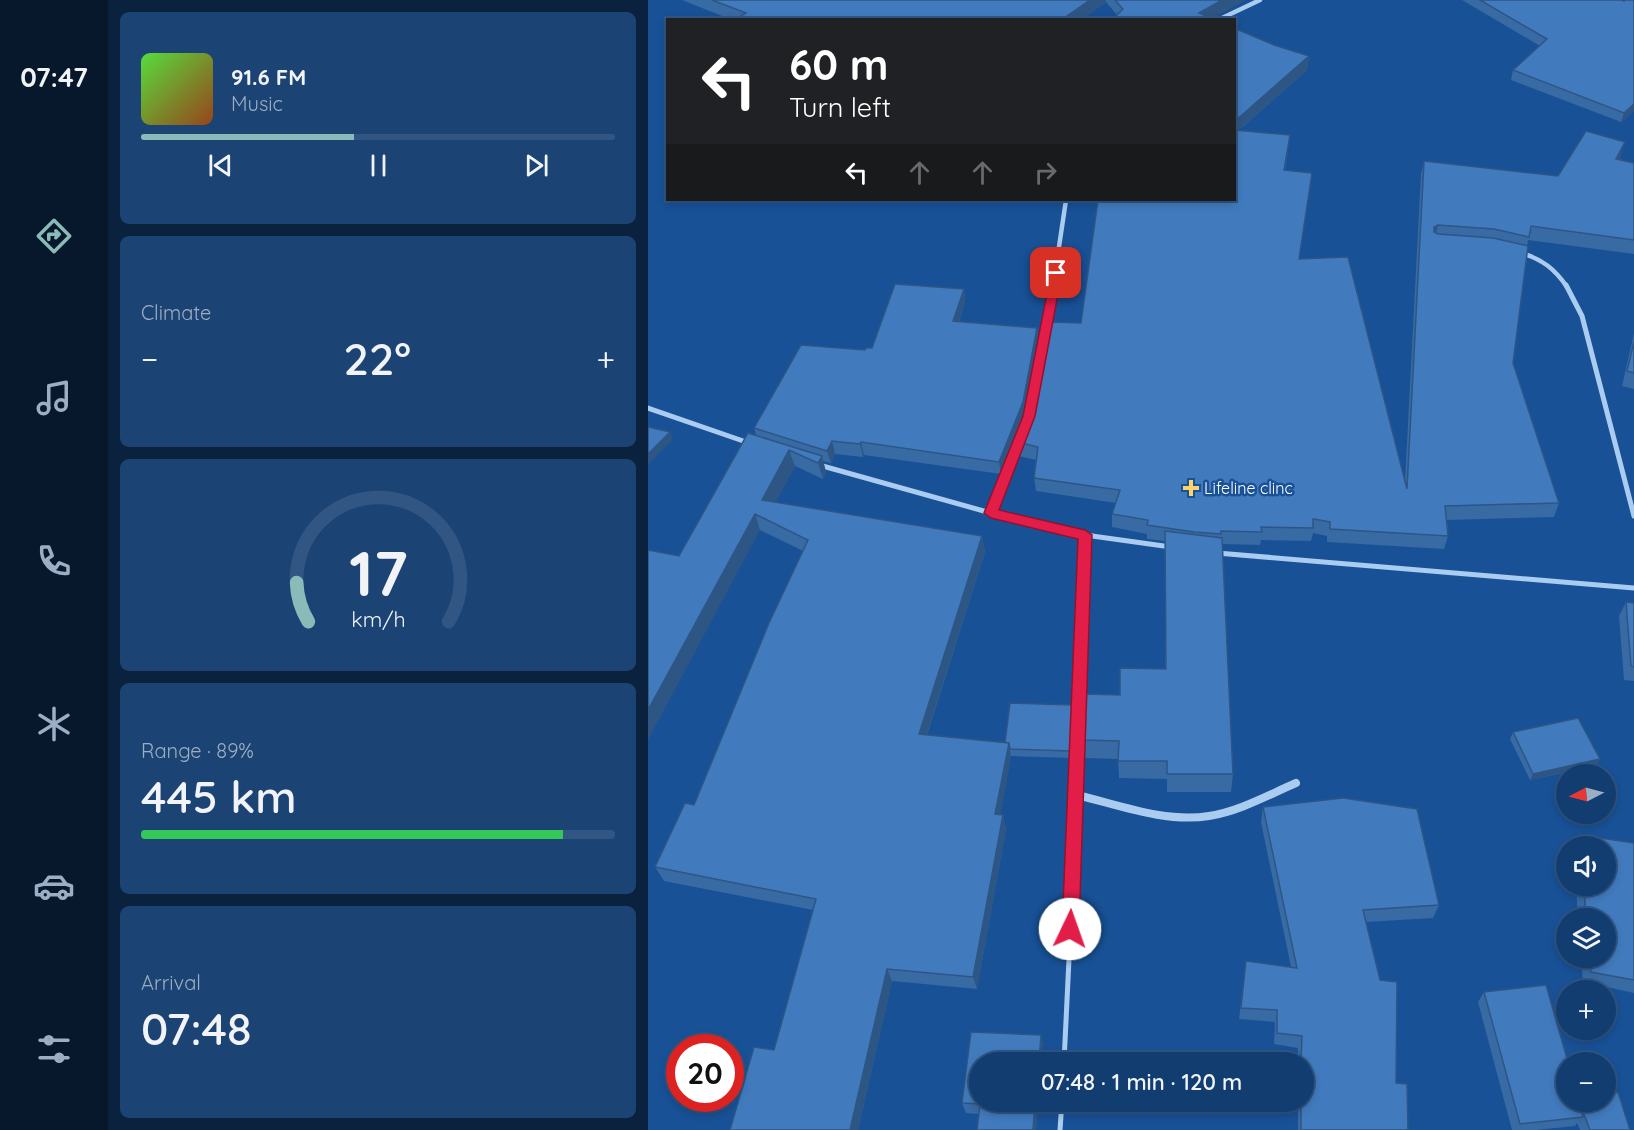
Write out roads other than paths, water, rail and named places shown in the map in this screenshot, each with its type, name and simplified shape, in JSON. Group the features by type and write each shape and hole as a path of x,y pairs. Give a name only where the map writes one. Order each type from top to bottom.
{"street":[{"path":"1222,18 1260,0"},
{"path":"991,513 1029,416 1056,273 1066,201"},
{"path":"1515,252 1525,253 1547,263 1568,285 1582,316 1634,516"},
{"path":"648,408 759,446"},
{"path":"812,463 991,513 1085,535 1182,549"},
{"path":"1085,535 1077,795 1178,817 1209,816 1240,807 1296,783"},
{"path":"1204,551 1634,588"}],"lane":[{"path":"1064,1052 1077,795"},
{"path":"1060,1130 1061,1112"}],"place":[{"name":"Lifeline clinc","path":"1191,488"}]}
